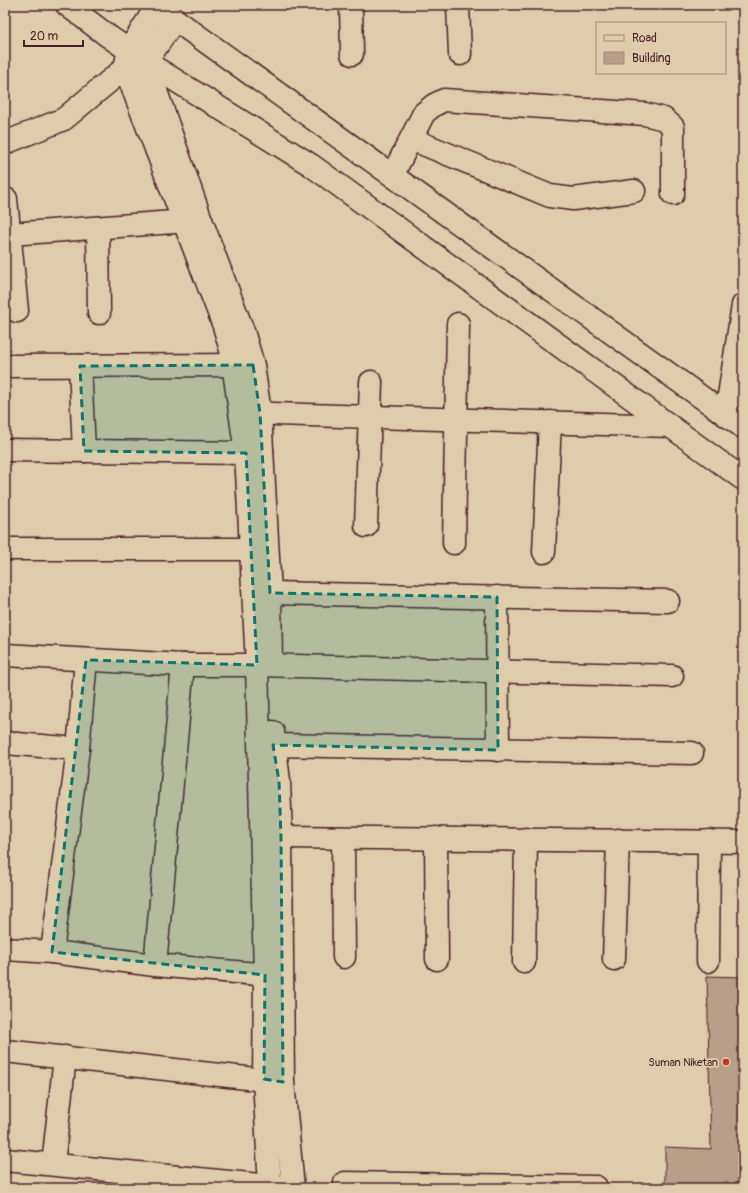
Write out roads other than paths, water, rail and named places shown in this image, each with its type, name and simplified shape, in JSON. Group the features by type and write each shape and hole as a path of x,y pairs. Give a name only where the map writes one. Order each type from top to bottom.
{"street":[{"path":"67,5 108,36 133,60 311,165 743,479"},
{"path":"351,5 352,54"},
{"path":"458,5 460,54"},
{"path":"5,1160 281,1187 273,1081 273,975 264,665 254,452 243,365 243,331 193,221 133,60 156,6 393,174 735,421"},
{"path":"5,143 64,119 133,60 175,19"},
{"path":"393,174 424,113 434,105 444,100 645,114 664,119 673,127 674,194"},
{"path":"411,139 550,196 573,200 634,191"},
{"path":"6,199 17,311"},
{"path":"10,234 193,221"},
{"path":"98,228 99,313"},
{"path":"735,421 743,305"},
{"path":"454,543 458,324"},
{"path":"5,366 243,365"},
{"path":"80,366 84,451"},
{"path":"366,526 371,382"},
{"path":"250,413 670,426"},
{"path":"544,552 550,422"},
{"path":"5,450 254,452"},
{"path":"5,549 258,550"},
{"path":"258,550 270,593 264,665 273,745 279,781 281,837 273,975"},
{"path":"270,593 668,601"},
{"path":"497,597 498,750"},
{"path":"5,655 182,665 264,665 498,673 672,676"},
{"path":"52,952 78,749 86,660"},
{"path":"155,965 182,665"},
{"path":"5,743 78,749"},
{"path":"273,745 692,753"},
{"path":"281,837 743,842"},
{"path":"343,838 344,957"},
{"path":"436,838 437,959"},
{"path":"524,962 526,839"},
{"path":"614,959 618,840"},
{"path":"708,961 709,841"},
{"path":"5,950 52,952 155,965 273,975"},
{"path":"5,1052 65,1057 273,1081"},
{"path":"53,1164 65,1057"},
{"path":"345,1183 505,1187 596,1187"}],"place":[{"name":"Suman Niketan","path":"726,1062"}]}
